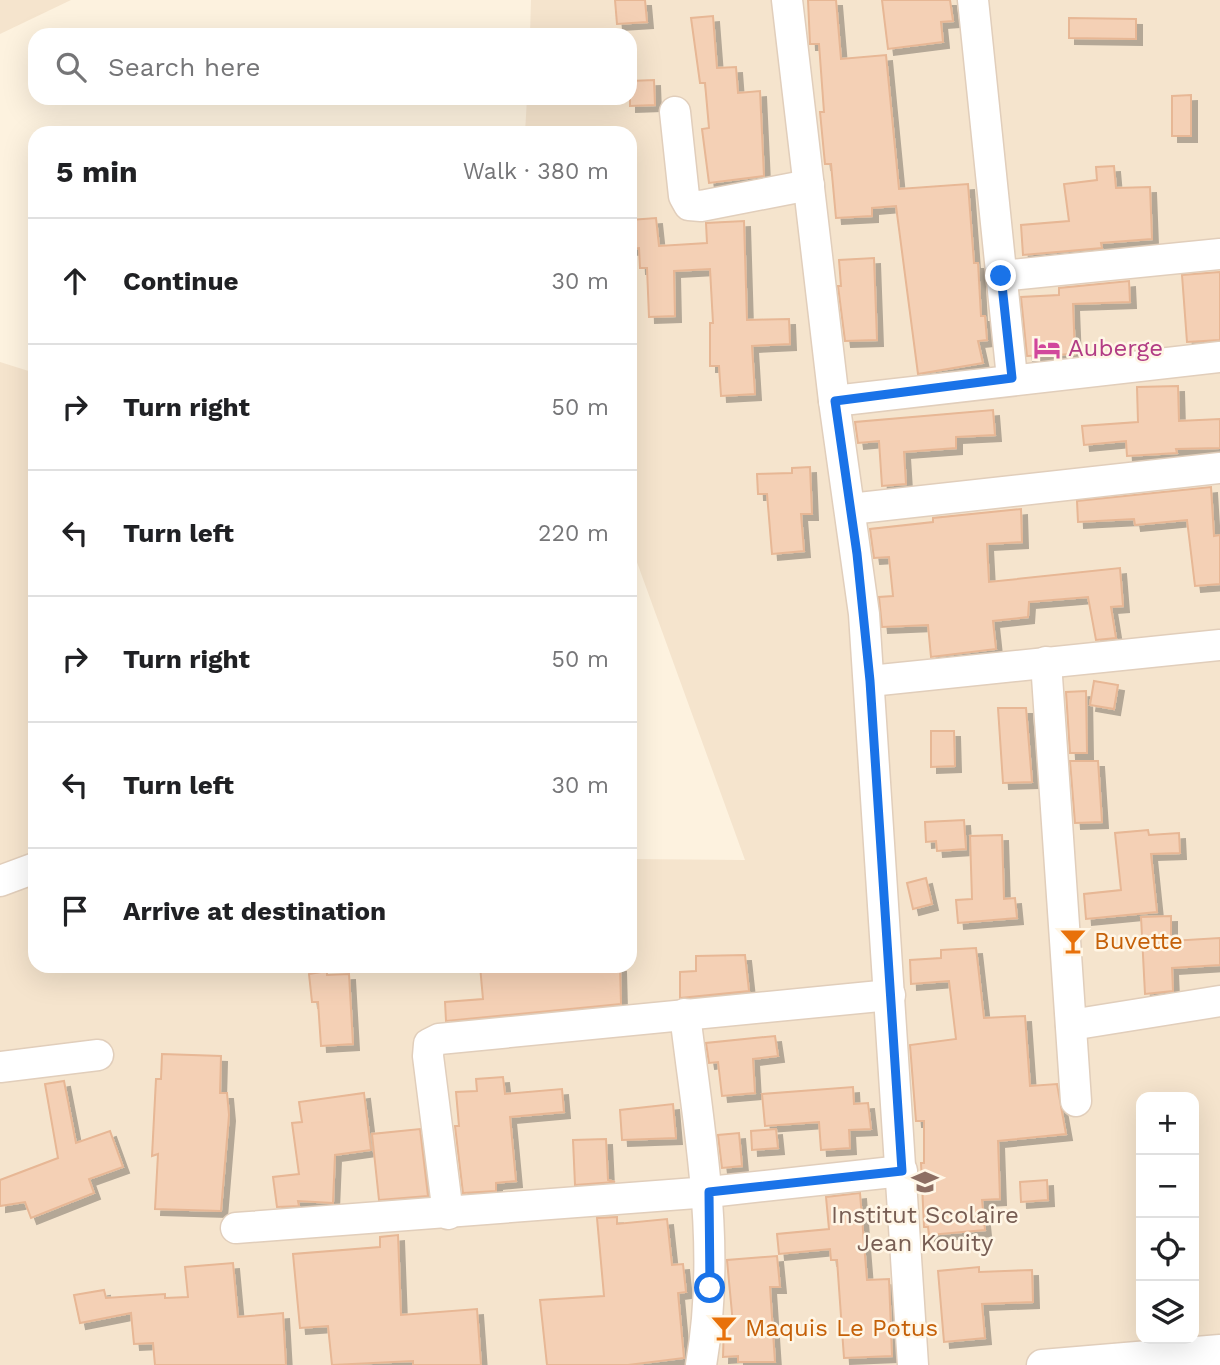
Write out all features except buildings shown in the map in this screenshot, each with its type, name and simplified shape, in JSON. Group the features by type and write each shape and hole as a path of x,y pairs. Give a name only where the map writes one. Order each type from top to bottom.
{"street":[{"path":"787,0 870,681 913,1365"},
{"path":"973,0 1012,378"},
{"path":"675,112 684,196 690,205 701,206 809,185"},
{"path":"1001,276 1220,254"},
{"path":"835,401 1012,378 1220,357"},
{"path":"850,509 1220,468"},
{"path":"870,681 1220,645"},
{"path":"1046,662 1076,1101"},
{"path":"0,881 28,871"},
{"path":"448,1214 429,1044 439,1040 890,995"},
{"path":"1070,1025 1220,1001"},
{"path":"685,1014 709,1192 710,1288 701,1365"},
{"path":"0,1067 98,1055"},
{"path":"236,1228 448,1214 709,1192 902,1171"},
{"path":"1042,1365 1220,1350"}],"shaded area":[{"path":"0,0 71,0 0,34"},
{"path":"531,0 1220,0 1220,1365 0,1365 0,362 28,371 28,973 637,973 637,859 745,860 637,562 637,126 525,126 527,105 637,105 637,28 530,28"}],"place":[{"name":"Auberge","path":"1047,348"},
{"name":"Buvette","path":"1073,941"},
{"name":"Institut Scolaire Jean Kouity","path":"925,1182"},
{"name":"Maquis Le Potus","path":"724,1328"}],"route":[{"path":"710,1288 709,1192 902,1171 870,681 857,554 835,401 1012,378 1001,276"}]}
